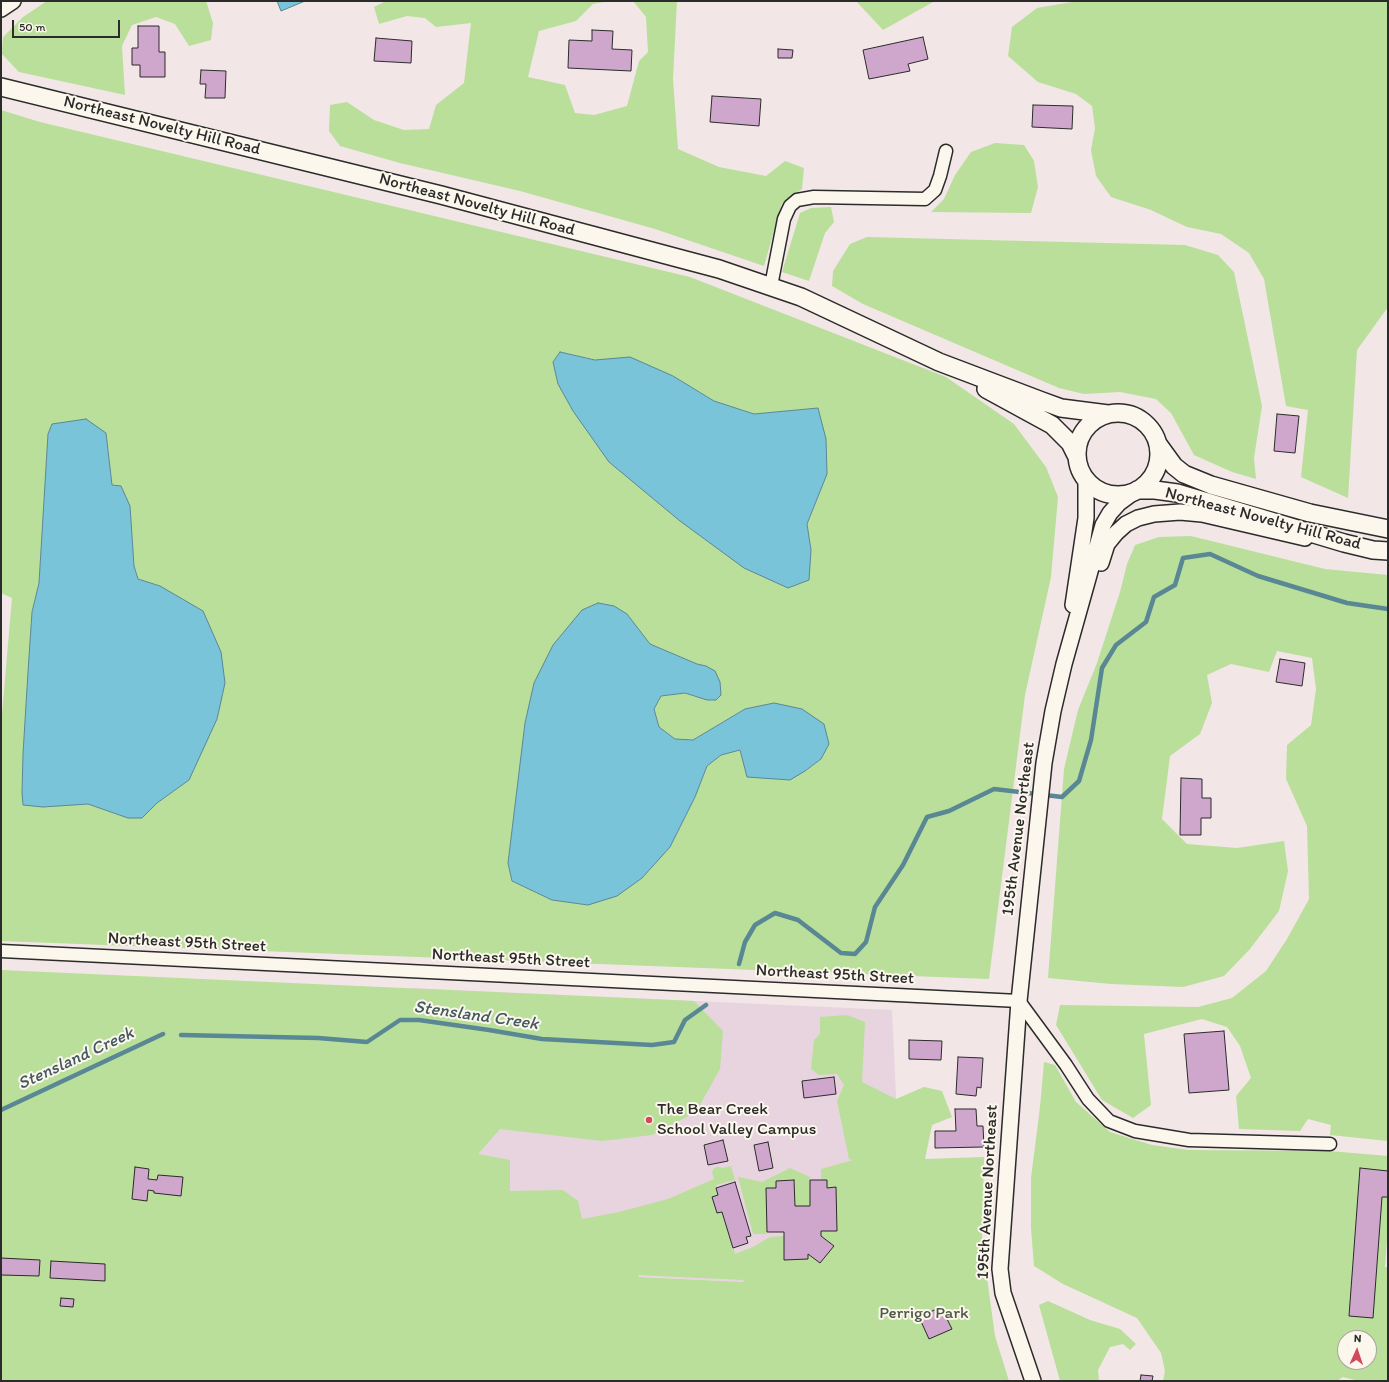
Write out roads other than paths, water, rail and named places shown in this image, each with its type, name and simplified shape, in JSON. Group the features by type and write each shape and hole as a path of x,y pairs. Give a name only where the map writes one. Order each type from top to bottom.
{"main road":[{"name":"Northeast Novelty Hill Road","path":"1,87 448,196 719,269 801,297 939,362 1061,408 1108,414"},
{"name":"Northeast Novelty Hill Road","path":"939,362 1052,425 1070,443 1076,455"},
{"path":"1121,412 1133,415 1144,422 1153,432 1158,444 1159,455 1157,467 1152,477 1144,486 1135,491 1121,495 1108,494 1096,490 1086,481 1079,469 1076,455 1078,441 1084,429 1095,419 1108,414 1121,412"},
{"name":"Northeast Novelty Hill Road","path":"1158,444 1174,466 1184,474 1211,485 1310,513 1388,529"},
{"name":"Northeast Novelty Hill Road","path":"1135,491 1155,490 1177,492 1344,543 1373,550 1388,551"}],"street":[{"path":"1,9 13,1"},
{"path":"771,286 784,219 790,206 797,200 814,197 925,199 934,190 940,176 946,151"},
{"path":"1064,664 1086,518 1086,481"},
{"path":"1064,664 1103,525 1110,513 1119,503 1135,491"},
{"path":"1064,664 1082,625 1108,544 1116,533 1126,524 1138,518 1154,514 1180,512 1202,514 1294,536 1324,542 1344,543"},
{"name":"195th Avenue Northeast","path":"1033,1381 1003,1293 1000,1269 1019,1001 1037,826 1044,763 1053,711 1064,664"},
{"name":"Northeast 95th Street","path":"1,951 1019,1001"},
{"path":"1019,1001 1066,1065 1088,1100 1109,1120 1135,1132 1189,1140 1330,1144"}],"water":[{"path":"277,1 305,1 281,11"},
{"path":"560,352 595,360 630,357 673,376 714,401 754,414 818,408 826,439 827,474 807,524 811,550 809,580 788,588 744,568 680,521 609,462 573,411 558,384 553,362"},
{"path":"86,419 106,433 112,485 121,486 130,506 134,566 138,579 160,586 203,611 221,652 225,683 217,719 189,780 157,803 142,818 128,818 88,804 43,807 23,805 23,754 32,612 39,583 48,434 52,424"},
{"path":"598,603 614,606 627,614 650,644 715,671 720,682 721,695 716,700 707,700 685,693 661,696 654,709 659,727 675,739 693,740 745,709 774,703 802,709 824,724 829,744 821,759 790,780 747,777 740,750 721,755 707,766 695,797 670,847 642,878 617,896 588,905 552,900 512,881 508,863 525,723 534,683 553,645 582,610"}],"waterway":[{"name":"Stensland Creek","path":"739,964 745,942 755,925 775,913 798,920 841,953 855,954 866,942 875,907 903,865 927,817 949,811 994,789 1062,797 1079,781 1091,740 1102,668 1116,645 1146,622 1154,597 1175,585 1183,558 1210,554 1258,576 1347,603 1388,609"},
{"name":"Stensland Creek","path":"181,1035 318,1038 367,1042 400,1020 419,1020 542,1039 652,1045 674,1042 685,1020 706,1005"},
{"name":"Stensland Creek","path":"1,1110 163,1034"}],"place":[{"name":"The Bear Creek School Valley Campus","path":"649,1120"}],"park label":[{"name":"Perrigo Park","path":"924,1314"}]}
